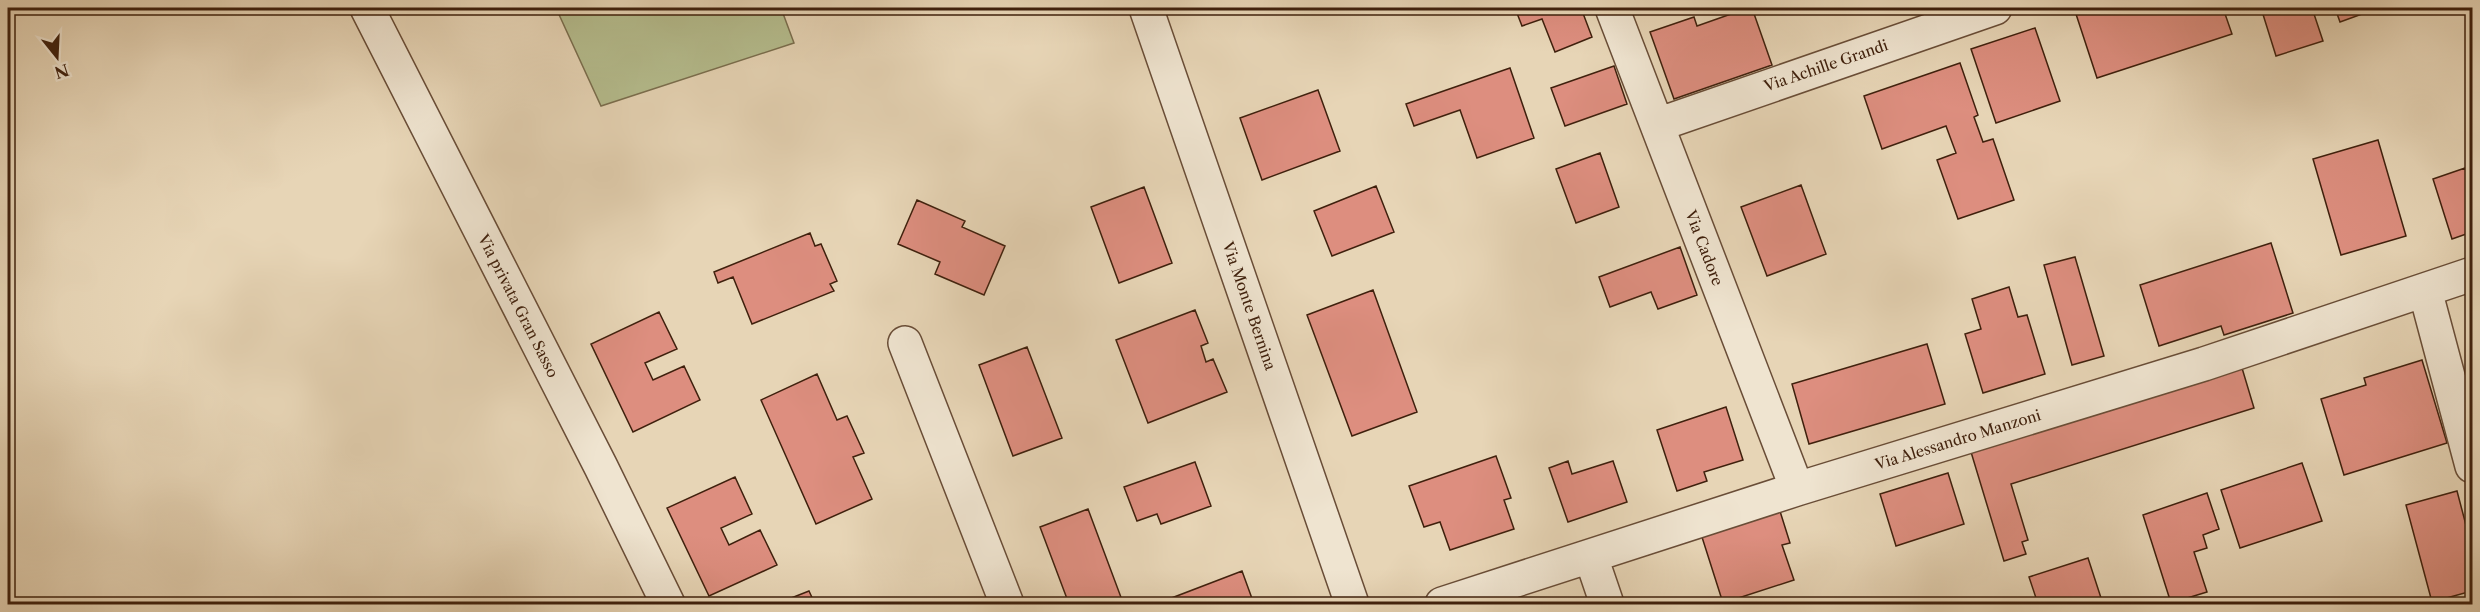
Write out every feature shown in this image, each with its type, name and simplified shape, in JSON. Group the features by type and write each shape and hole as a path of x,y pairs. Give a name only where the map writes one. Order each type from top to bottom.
{"street":[{"name":"Via privata Gran Sasso","path":"367,8 601,467 668,604"},
{"name":"Via Monte Bernina","path":"1146,8 1352,604"},
{"name":"Via Cadore","path":"1612,8 1797,489"},
{"name":"Via Achille Grandi","path":"1657,125 1995,8"},
{"name":"Via Alessandro Manzoni","path":"1442,604 1797,489 2204,364 2472,274"},
{"path":"2425,290 2472,466"},
{"path":"905,343 1006,604"},
{"path":"1591,557 1607,604"}],"green space":[{"path":"556,8 781,8 794,43 601,106"}],"building":[{"path":"1515,8 1581,8 1592,37 1555,52 1542,19 1522,26"},
{"path":"1752,8 1772,65 1674,99 1650,32 1694,17 1697,26"},
{"path":"2074,8 2223,8 2232,34 2097,78"},
{"path":"2261,8 2312,8 2323,41 2276,56"},
{"path":"2335,8 2375,8 2376,9 2340,22"},
{"path":"2035,28 2060,101 1996,123 1971,49"},
{"path":"1960,63 1978,115 1974,117 1983,142 1993,139 2014,200 1958,219 1937,160 1956,153 1946,126 1882,149 1864,96"},
{"path":"1614,66 1627,104 1565,126 1551,88"},
{"path":"1510,68 1534,138 1477,158 1460,110 1414,126 1406,104"},
{"path":"1318,90 1340,151 1262,180 1240,118"},
{"path":"2378,140 2406,236 2341,255 2313,159"},
{"path":"1600,153 1619,207 1576,223 1556,169"},
{"path":"2465,168 2472,191 2472,232 2452,239 2433,179"},
{"path":"1801,185 1826,254 1767,276 1741,207"},
{"path":"1376,186 1394,232 1332,256 1314,211"},
{"path":"1144,187 1172,263 1119,283 1091,207"},
{"path":"917,200 965,221 962,227 1005,246 984,295 935,274 940,262 898,244"},
{"path":"810,233 815,246 821,244 837,281 830,284 834,291 752,324 733,277 718,283 714,272"},
{"path":"2271,243 2293,313 2224,335 2221,326 2159,346 2140,285"},
{"path":"1680,247 1697,295 1658,309 1651,292 1610,307 1599,277"},
{"path":"2075,257 2104,356 2072,365 2044,265"},
{"path":"2009,287 2018,317 2027,315 2045,374 1983,393 1965,334 1981,329 1972,299"},
{"path":"1373,290 1417,412 1352,436 1307,315"},
{"path":"1195,310 1208,343 1201,346 1206,362 1213,359 1227,392 1148,423 1116,340"},
{"path":"659,312 677,349 645,363 653,380 684,366 700,400 633,432 591,344"},
{"path":"1927,344 1945,404 1809,444 1792,384"},
{"path":"1027,347 1062,438 1013,456 979,365"},
{"path":"2422,360 2447,443 2344,475 2321,399 2366,385 2364,378"},
{"path":"2242,368 2254,408 2011,484 2028,540 2022,542 2026,554 2004,561 1971,452"},
{"path":"817,374 837,420 847,416 864,453 853,457 872,499 816,524 761,400"},
{"path":"1726,407 1743,460 1704,472 1707,481 1677,491 1657,430"},
{"path":"1496,456 1511,498 1504,500 1514,529 1450,550 1440,522 1424,527 1409,486"},
{"path":"1568,461 1572,474 1613,461 1627,502 1568,522 1549,468"},
{"path":"1195,462 1211,506 1161,524 1157,514 1137,521 1124,487"},
{"path":"2302,463 2322,521 2240,548 2221,490"},
{"path":"1948,473 1964,524 1896,546 1880,494"},
{"path":"735,477 752,514 721,528 729,545 760,530 777,565 709,596 667,508"},
{"path":"2457,491 2472,548 2472,591 2432,602 2406,505"},
{"path":"2207,493 2219,529 2203,535 2207,548 2194,552 2207,592 2171,603 2143,515"},
{"path":"1779,508 1790,543 1782,545 1794,580 1723,603 1701,534"},
{"path":"1088,509 1122,600 1110,604 1069,604 1040,527"},
{"path":"2088,558 2103,604 2038,604 2029,577"},
{"path":"1242,571 1254,604 1172,604 1169,599"},
{"path":"809,591 815,604 776,604"}]}
